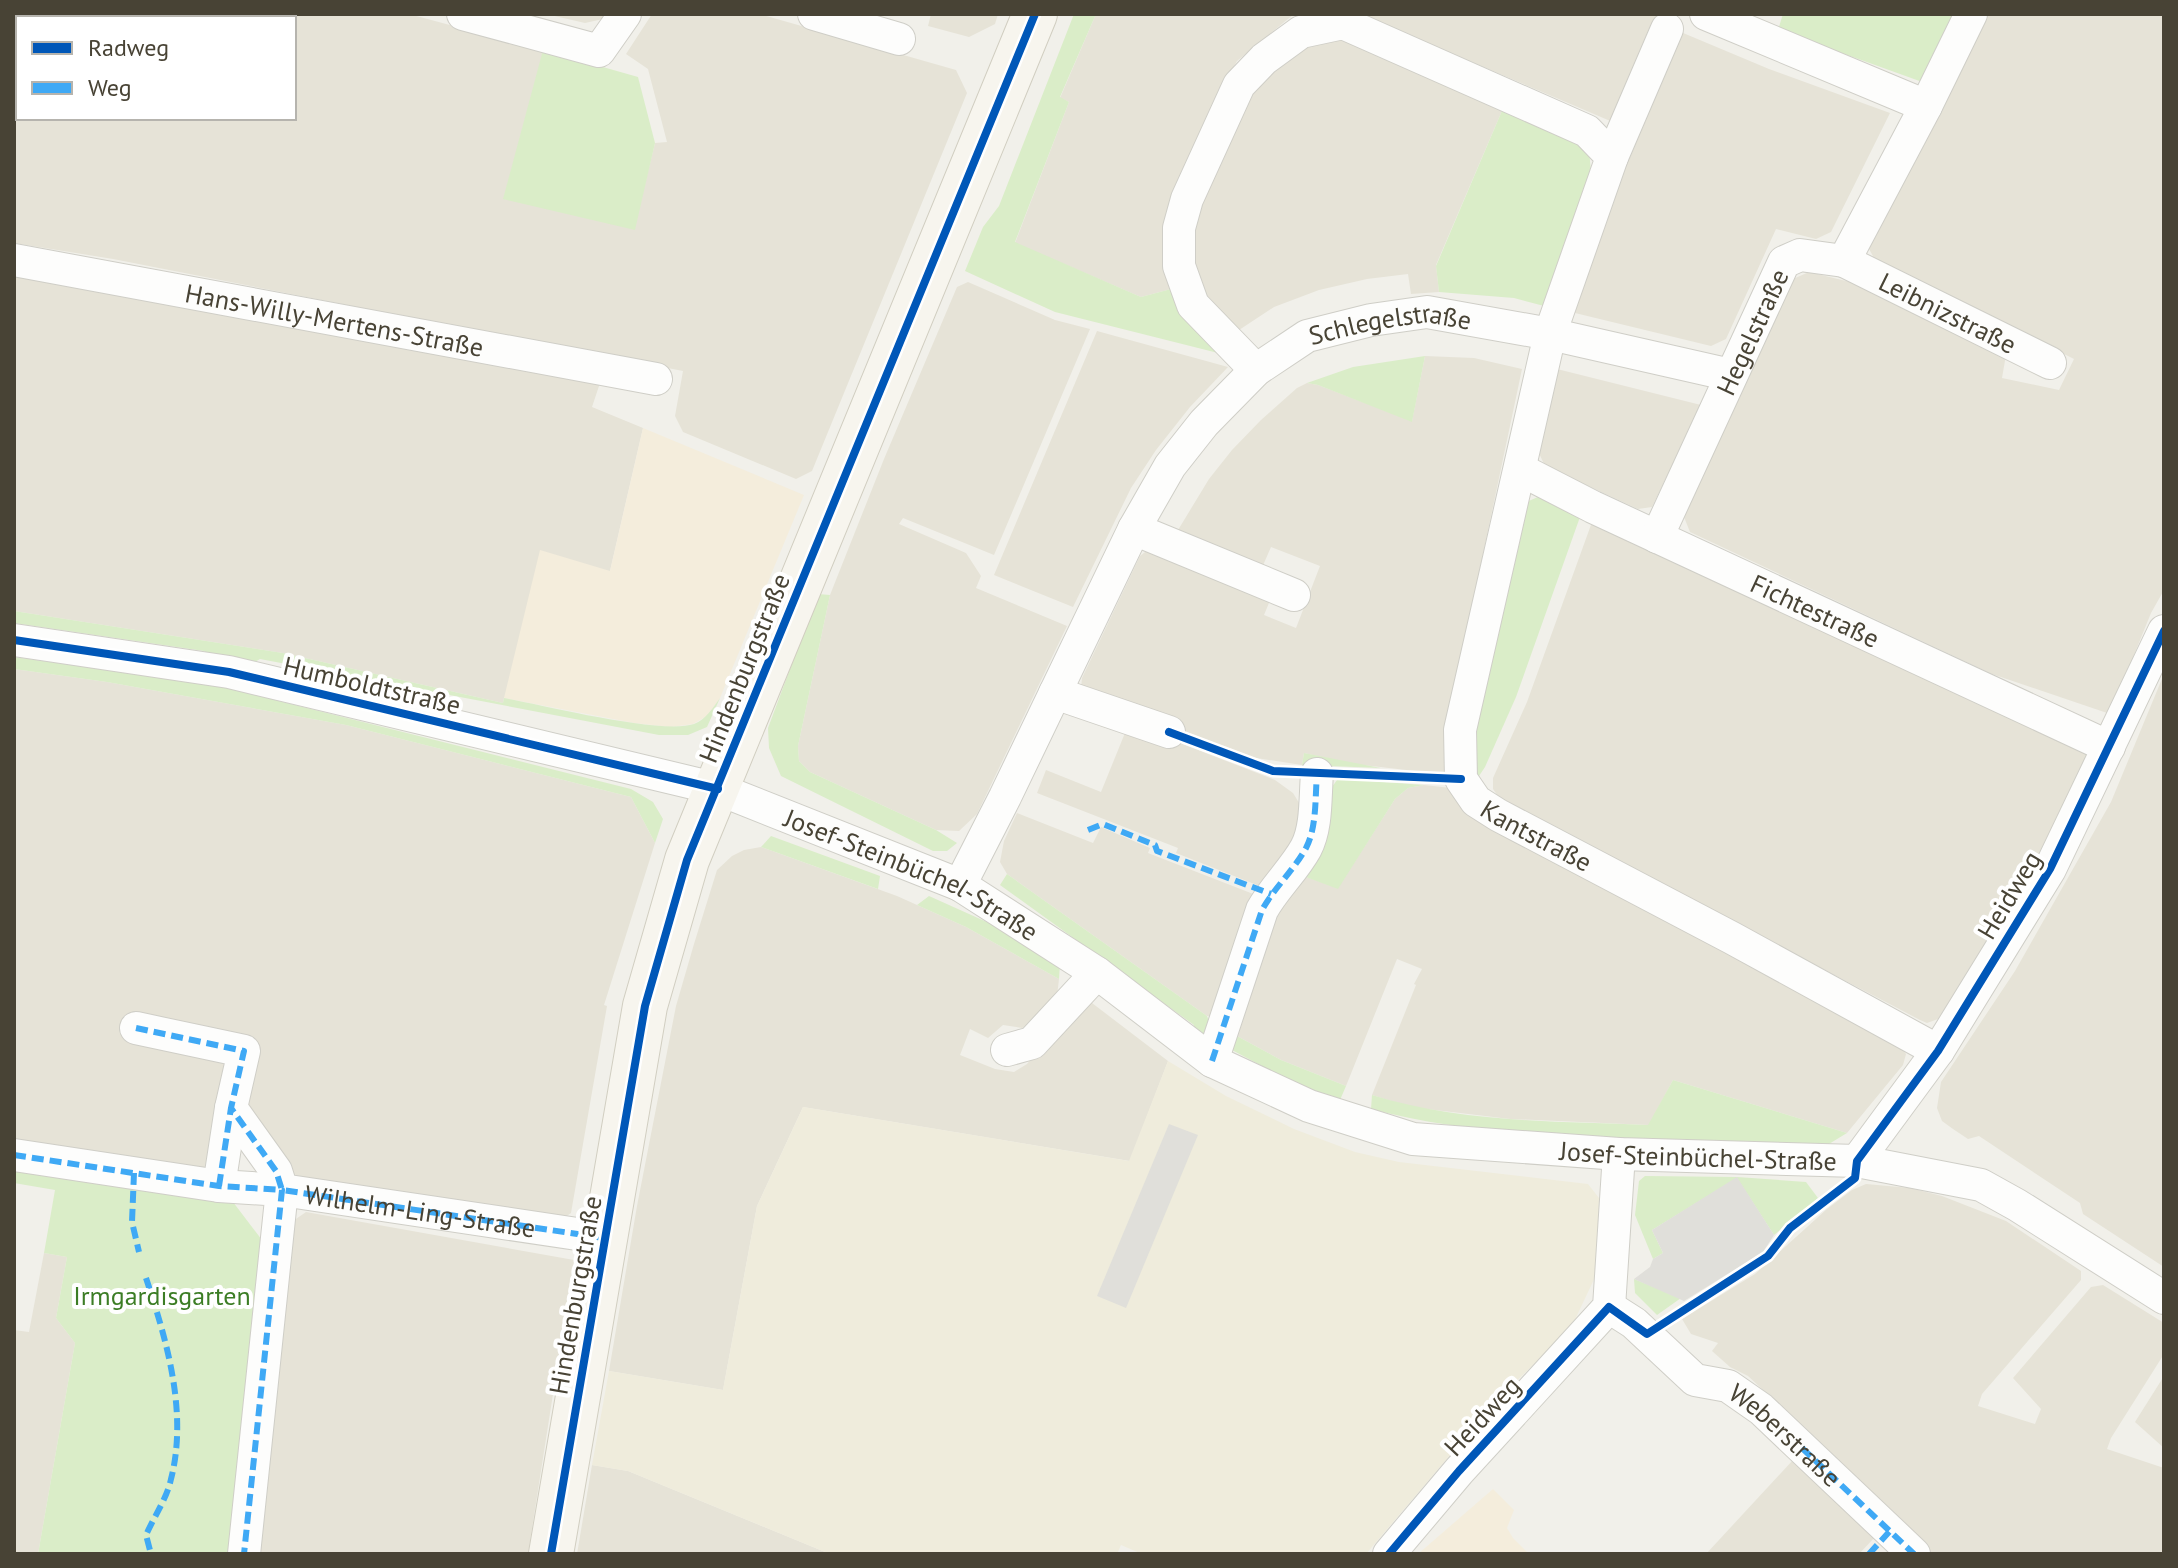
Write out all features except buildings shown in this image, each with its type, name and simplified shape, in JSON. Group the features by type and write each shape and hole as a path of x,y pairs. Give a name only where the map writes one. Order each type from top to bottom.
{"main road":[{"name":"Hindenburgstraße","path":"551,1554 645,1006 687,860 1035,14"}],"street":[{"path":"463,14 599,51 625,14"},
{"path":"814,14 899,39"},
{"path":"1706,14 1926,106"},
{"path":"1844,261 1971,14"},
{"path":"1256,370 1193,305 1179,266 1179,228 1187,199 1239,85 1264,59 1301,32 1343,23 1587,131 1612,157"},
{"name":"Kantstraße","path":"1667,29 1612,157 1550,334 1460,730 1461,779 1476,801 1938,1051"},
{"name":"Hegelstraße","path":"1657,537 1784,262 1800,255 1844,261"},
{"name":"Hans-Willy-Mertens-Straße","path":"14,260 656,379"},
{"name":"Leibnizstraße","path":"1844,261 2050,363"},
{"name":"Schlegelstraße","path":"960,885 1134,529 1170,466 1204,423 1256,370 1307,336 1371,320 1427,312 1550,334 1731,375"},
{"name":"Fichtestraße","path":"1521,470 1657,537 2109,747"},
{"path":"1134,529 1294,595"},
{"name":"Heidweg","path":"1857,1161 1938,1051 2050,869 2164,631"},
{"name":"Humboldtstraße","path":"14,640 229,672 718,789"},
{"path":"1055,693 1169,732"},
{"path":"1212,1061 1229,1018 1262,910 1306,848 1312,829 1317,774"},
{"name":"Josef-Steinbüchel-Straße","path":"718,789 960,885 1097,973 1212,1061 1309,1106 1413,1139 1619,1154 1857,1161 1981,1185 2164,1298"},
{"path":"1007,1050 1032,1043 1097,973"},
{"path":"136,1028 244,1051 231,1108 219,1186"},
{"name":"Wilhelm-Ling-Straße","path":"231,1108 276,1171 282,1190"},
{"path":"1609,1307 1619,1154"},
{"name":"Wilhelm-Ling-Straße","path":"14,1155 219,1186 282,1190 604,1238"},
{"path":"244,1554 282,1190"},
{"name":"Heidweg","path":"1389,1554 1459,1471 1609,1307"},
{"name":"Weberstraße","path":"1609,1307 1634,1323 1695,1380 1728,1386 1761,1409 1914,1554"}],"shaded area":[{"path":"14,14 409,14 543,50 634,229 655,143 667,142 648,69 626,54 652,14 759,14 956,70 967,93 812,471 796,479 683,432 675,416 683,371 113,259 14,243"},
{"path":"546,14 608,14 603,19 585,23"},
{"path":"931,14 998,14 995,24 969,37 928,26"},
{"path":"1096,14 1294,14 1237,61 1222,88 1165,221 1163,255 1171,289 1141,297 1015,243 1069,102 1060,98"},
{"path":"1359,14 1655,14 1660,16 1615,123"},
{"path":"1981,14 2164,14 2164,590 2151,613 2110,714 1992,674 1690,532 1684,517 1793,279 1809,272 1875,288 2006,355 2002,378 2059,390 2074,359 1875,260 1867,245"},
{"path":"1676,30 1769,69 1890,113 1831,232 1816,239 1776,229 1726,339 1711,346 1575,313 1633,131"},
{"path":"1316,37 1343,39 1504,106 1436,265 1439,292 1411,294 1408,274 1367,279 1319,290 1274,307 1236,332 1207,296 1192,259 1197,217 1248,98 1260,81"},
{"path":"14,271 600,383 592,407 643,428 610,571 503,703 283,653 14,611"},
{"path":"968,282 1055,320 1090,329 994,555 903,518 899,524 966,553 981,576 976,588 1067,626 977,814 959,831 936,830 810,772 799,761 798,746 830,595 957,287"},
{"path":"1097,331 1228,367 1190,407 1131,488 1073,607 994,575"},
{"path":"1425,356 1474,358 1522,369 1448,720 1450,775 1354,764 1304,753 1302,765 1250,757 1088,694 1081,688 1082,678 1140,556 1149,549 1273,593 1264,615 1296,628 1320,566 1271,547 1261,570 1175,535 1209,479 1232,450 1297,388 1307,383 1318,385 1412,421"},
{"path":"1553,368 1701,405 1652,507 1638,509 1545,466 1537,449"},
{"path":"643,428 804,495 720,698 707,716 693,724 671,727 504,698 540,550 610,571"},
{"path":"1592,522 2080,742 2091,759 2040,855 1938,1019 1927,1023 1920,1020 1500,799 1493,789 1493,778 1527,702"},
{"path":"14,669 107,682 346,725 631,797 655,843 604,1005 607,1006 571,1213 557,1223 291,1174 249,1119 233,1062 216,1163 200,1174 14,1142"},
{"path":"2164,674 2164,1267 2083,1214 2080,1203 1979,1136 1968,1139 1953,1129 1942,1121 1937,1108 1941,1082 2015,971 2111,802"},
{"path":"1127,728 1175,741 1275,780 1293,793 1304,811 1304,834 1267,889 1176,853 1178,848 1037,793 1046,770 1101,792"},
{"path":"1424,785 1451,788 1899,1045 1906,1054 1903,1065 1847,1133 1673,1080 1649,1125 1510,1119 1410,1107 1372,1095 1422,969 1397,959 1346,1086 1281,1060 1237,1036 1264,920 1295,873 1338,888 1395,799 1408,788"},
{"path":"1017,813 1093,843 1101,827 1150,848 1148,853 1261,897 1218,1017 1207,1016 1007,874 1000,862 1004,841"},
{"path":"761,847 897,896 966,927 1059,979 1057,996 1036,1024 1022,1028 1003,1025 988,1038 970,1029 960,1055 995,1069 1014,1072 1027,1064 1077,1006 1092,1003 1168,1061 1130,1161 803,1107 757,1206 723,1390 609,1371 676,1006 717,870 732,856"},
{"path":"1168,1061 1226,1096 1294,1129 1355,1152 1399,1162 1588,1184 1599,1198 1598,1271 1571,1328 1495,1402 1366,1554 1142,1554 1121,1545 1117,1554 830,1554 628,1471 592,1465 609,1371 723,1390 757,1206 803,1107 1129,1161"},
{"path":"1169,1124 1198,1135 1126,1308 1097,1296"},
{"path":"1737,1177 1774,1235 1763,1252 1684,1301 1634,1279 1663,1253 1652,1230"},
{"path":"1866,1184 1910,1188 1942,1196 2006,1221 2081,1271 2081,1280 1982,1394 1978,1406 2035,1424 2041,1409 2013,1378 2091,1287 2103,1285 2164,1323 2164,1354 2107,1449 2164,1468 2164,1554 1928,1554 1904,1531 1894,1512 1748,1376 1730,1367 1712,1351 1718,1343 1691,1334 1682,1319 1755,1274 1827,1209 1852,1190"},
{"path":"306,1212 574,1260 528,1554 255,1554 293,1221"},
{"path":"44,1253 67,1257 56,1318 75,1343 38,1554 14,1554 14,1330 29,1332"},
{"path":"2164,1376 2164,1448 2135,1422"},
{"path":"1793,1460 1875,1537 1859,1554 1706,1554"},
{"path":"592,1465 628,1471 830,1554 577,1554"},
{"path":"1493,1489 1514,1510 1507,1528 1529,1554 1418,1554"}],"green space":[{"path":"1074,14 1096,14 1060,97 1069,102 1015,242 1141,297 1171,289 1218,353 1055,312 965,271 983,227 999,206"},
{"path":"1783,14 1959,14 1925,83 1778,30"},
{"path":"543,50 638,77 655,143 635,230 503,199"},
{"path":"1504,106 1574,135 1589,150 1591,172 1548,307 1514,298 1439,292 1436,266"},
{"path":"1425,356 1412,422 1307,383 1353,367"},
{"path":"1538,497 1580,517 1516,697 1485,767 1479,776 1474,775 1477,707 1524,503"},
{"path":"818,594 830,595 798,746 799,761 810,772 936,830 957,843 947,851 933,851 781,776 769,748 768,728"},
{"path":"14,611 283,653 503,703 504,698 656,726 694,724 720,698 707,727 688,735 659,735 260,659 245,665 230,666 204,651 14,623"},
{"path":"14,657 194,682 238,683 247,693 631,789 653,802 663,819 655,843 631,797 346,725 107,682 14,669"},
{"path":"1304,753 1381,768 1302,765"},
{"path":"1337,780 1424,785 1408,788 1395,799 1338,889 1295,873 1310,848 1332,787"},
{"path":"771,836 880,876 878,889 761,847"},
{"path":"1007,874 1207,1016 1212,1029 1204,1040 1191,1031 1194,1025 1000,885"},
{"path":"929,896 998,927 1060,963 1059,979 966,927 917,905"},
{"path":"1237,1036 1281,1060 1346,1086 1340,1100 1294,1083 1230,1049"},
{"path":"1673,1080 1847,1133 1824,1147 1584,1137 1451,1125 1371,1109 1372,1095 1475,1116 1648,1125"},
{"name":"Irmgardisgarten","path":"14,1164 233,1202 268,1248 233,1554 38,1554 75,1343 56,1318 67,1257 44,1253 55,1190 14,1183"},
{"path":"1645,1176 1737,1177 1806,1182 1818,1198 1774,1235 1737,1178 1652,1230 1663,1253 1653,1259 1635,1215 1639,1181"},
{"path":"1634,1279 1681,1298 1657,1315 1635,1293"}],"marked path":[{"path":"1212,1061 1262,910 1310,840 1317,774"},
{"path":"1088,830 1103,824 1155,845 1157,851 1271,894"},
{"path":"136,1028 244,1051 231,1108 276,1171 282,1190 604,1238"},
{"path":"219,1186 231,1108"},
{"path":"14,1155 219,1186 282,1190 244,1554"},
{"path":"134,1173 132,1222 139,1252"},
{"path":"146,1278 168,1352 177,1429 176,1454 169,1486 146,1535 151,1554"},
{"path":"1802,1448 1914,1554"},
{"path":"1869,1554 1890,1531"}],"cycle path":[{"path":"551,1554 645,1006 687,860 1035,14"},
{"path":"1389,1554 1459,1471 1609,1307 1647,1334 1768,1256 1790,1228 1855,1178 1857,1161 1938,1051 2050,869 2164,631"},
{"path":"14,640 229,672 718,789"},
{"path":"1169,732 1273,771 1461,779"}]}
